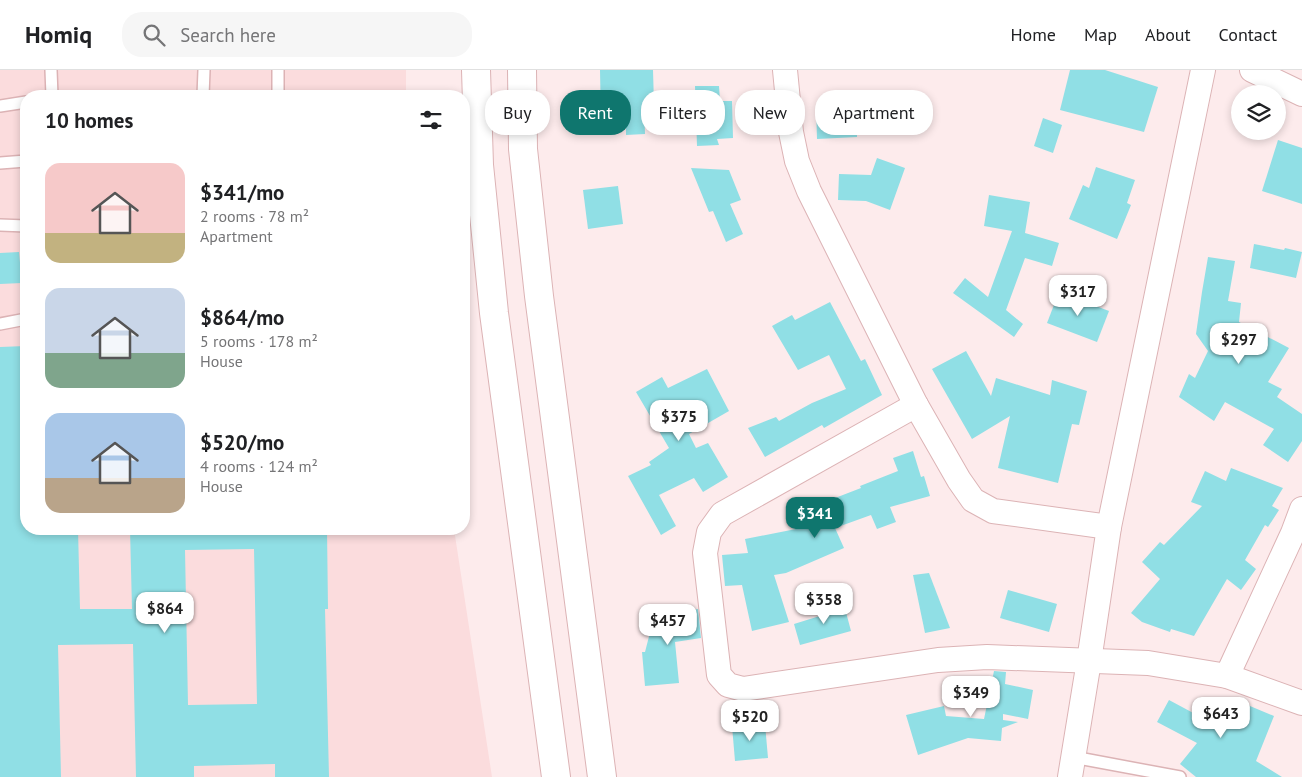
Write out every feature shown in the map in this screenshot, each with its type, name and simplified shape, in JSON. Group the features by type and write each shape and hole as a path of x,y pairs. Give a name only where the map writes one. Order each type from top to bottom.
{"street":[{"path":"476,70 478,165 494,313 556,777"},
{"path":"522,70 523,149 539,296 602,777"},
{"path":"786,70 791,132 797,161 809,191 916,405 959,480 973,500 993,511 1109,527"},
{"path":"1071,767 1109,527 1203,70"},
{"path":"1252,70 1302,94"},
{"path":"916,405 722,514 709,532 705,553 719,675 728,685 743,689 938,660 986,657 1148,663 1227,676 1302,703"},
{"path":"1227,676 1297,534 1302,509"}],"lane":[{"path":"51,70 52,90"},
{"path":"203,90 204,70"},
{"path":"278,70 278,90"},
{"path":"0,106 20,103"},
{"path":"0,163 20,161"},
{"path":"0,226 20,226"},
{"path":"0,324 20,320"},
{"path":"1071,767 1180,777"}],"shaded area":[{"path":"0,70 406,70 406,90 20,90 20,535 455,535 492,777 0,777"}],"building":[{"path":"600,70 653,70 654,90 641,90 641,134 631,135 631,90 600,90"},
{"path":"1070,70 1105,70 1158,87 1144,132 1060,110"},
{"path":"695,86 719,86 719,90 695,90"},
{"path":"725,101 732,101 733,138 717,139 719,145 697,146 697,135 725,135"},
{"path":"1043,118 1062,125 1053,153 1034,146"},
{"path":"817,135 857,135 857,137 817,139"},
{"path":"1278,140 1302,148 1302,204 1262,191"},
{"path":"877,158 905,168 890,210 866,201 838,200 839,174 871,175"},
{"path":"1096,167 1135,180 1127,203 1131,205 1117,239 1069,219 1083,185 1089,188"},
{"path":"691,168 729,170 741,200 730,204 743,234 726,242 713,211 709,212"},
{"path":"618,186 623,224 588,229 583,190"},
{"path":"989,195 1030,202 1025,233 1059,243 1052,266 1025,258 1006,310 1023,324 1014,337 953,293 965,278 988,297 1012,231 984,226"},
{"path":"1254,244 1302,252 1296,278 1250,268"},
{"path":"19,252 20,283 0,284 0,253"},
{"path":"1208,257 1235,261 1228,301 1241,303 1239,322 1289,348 1268,382 1282,389 1277,397 1302,414 1302,441 1288,462 1263,445 1274,429 1225,402 1214,421 1179,397 1189,374 1195,378 1208,351 1196,334"},
{"path":"1059,292 1109,311 1097,342 1047,323"},
{"path":"830,302 861,361 865,359 882,395 824,428 822,425 765,457 748,428 776,417 779,421 812,403 846,389 829,355 798,370 772,326 792,315 795,320"},
{"path":"20,346 20,535 78,535 80,609 132,609 130,535 327,535 328,609 325,609 329,777 275,777 275,764 194,766 194,777 136,777 133,644 58,645 61,777 0,777 0,347","holes":["254,549 257,704 188,705 185,550"]},
{"path":"966,351 991,396 996,378 1050,395 1052,380 1087,391 1079,425 1072,424 1058,483 998,468 1010,416 972,439 932,369"},
{"path":"707,369 729,411 689,434 696,448 708,443 728,477 703,492 694,478 659,495 676,526 661,535 628,476 651,465 649,462 669,448 636,392 662,377 668,388"},
{"path":"913,451 921,477 924,476 930,496 890,507 896,522 877,529 871,515 835,528 844,548 786,573 774,575 789,622 752,631 742,585 725,586 722,555 748,553 745,539 796,529 791,515 861,488 860,486 898,471 893,458"},
{"path":"1231,468 1283,488 1272,506 1279,510 1268,527 1265,525 1245,560 1256,569 1241,590 1227,579 1194,636 1171,629 1170,632 1142,622 1131,613 1160,579 1142,562 1160,542 1164,545 1202,506 1191,502 1205,471 1226,481"},
{"path":"929,573 950,628 925,633 913,575"},
{"path":"1008,590 1057,604 1049,632 1000,618"},
{"path":"843,601 851,631 800,645 794,624 823,615 821,608"},
{"path":"698,609 701,638 675,642 679,683 645,686 642,652 645,652 654,617"},
{"path":"994,671 1006,672 1005,684 1033,690 1028,719 1003,714 1003,720 1018,722 1002,728 1001,741 968,738 918,755 906,715 944,706 946,716 984,719"},
{"path":"1204,697 1234,711 1238,701 1274,716 1256,761 1282,777 1196,777 1180,764 1197,743 1157,722 1169,700 1197,715"},
{"path":"765,724 768,758 735,761 732,726"}]}
